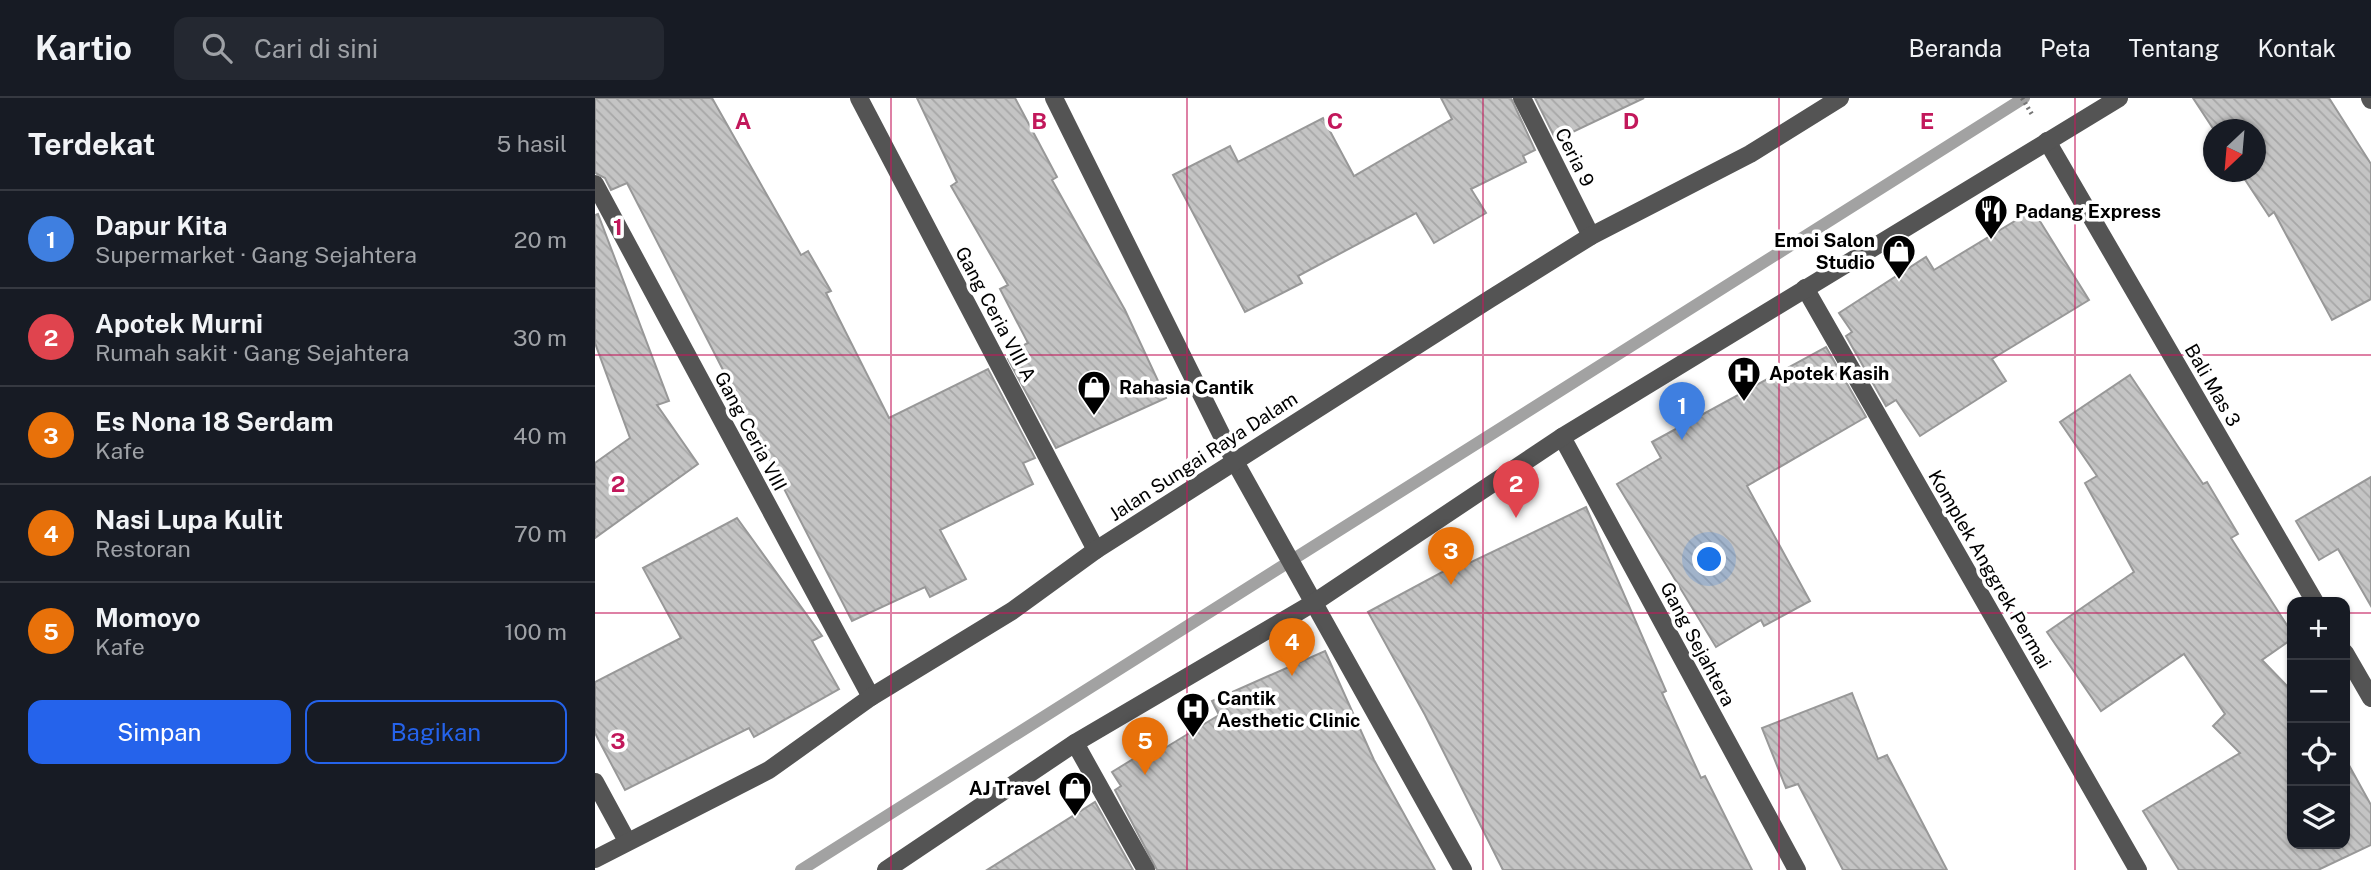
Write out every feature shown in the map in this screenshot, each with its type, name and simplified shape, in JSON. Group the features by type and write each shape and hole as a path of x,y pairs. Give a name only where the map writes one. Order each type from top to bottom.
{"street":[{"name":"Gang Ceria VIII A","path":"859,98 1096,550"},
{"path":"1054,98 1234,460 1463,870"},
{"name":"Ceria 9","path":"1522,98 1591,236"},
{"name":"Jalan Sungai Raya Dalam","path":"595,859 769,770 871,697 1012,611 1096,550 1234,460 1591,236 1750,154 1839,98"},
{"path":"886,870 1075,743 1315,603 1562,437 2119,98"},
{"name":"Bali Mas 3","path":"2047,141 2312,597"},
{"name":"Gang Ceria VIII","path":"595,184 871,697"},
{"name":"Komplek Anggrek Permai","path":"1805,288 2138,870"},
{"name":"Gang Sejahtera","path":"1562,437 1797,870"},
{"path":"2349,660 2371,698"},
{"path":"1075,743 1146,870"},
{"path":"595,782 627,841"}],"path":[{"path":"2022,98 2034,119"}],"building":[{"path":"595,98 712,98 801,255 808,251 831,291 826,293 889,418 988,369 1035,458 1023,463 1033,484 940,530 966,579 930,597 925,587 852,621 627,183 611,190 605,178 595,173"},
{"path":"917,98 1015,98 1057,177 1052,180 1125,310 1166,398 1056,448 1008,359 1018,354 1016,349 1028,343 1000,289 1008,285 951,186 957,182"},
{"path":"1441,98 1511,98 1535,150 1523,156 1526,162 1471,189 1486,213 1434,243 1416,213 1298,276 1302,283 1245,312 1173,175 1230,146 1238,162 1323,118 1354,176 1452,119"},
{"path":"1535,98 1644,98 1556,140"},
{"path":"2193,98 2329,98 2371,164 2371,299 2332,320 2274,212 2269,216 2247,182 2266,182 2266,119 2207,119"},
{"path":"2033,210 2089,300 1992,359 2006,381 1920,436 1896,400 1886,406 1846,336 1852,332 1839,313 1926,257 1934,270"},
{"path":"598,214 669,401 657,405 698,464 595,538 595,463 630,438 595,343 595,215"},
{"path":"1826,347 1866,417 1747,486 1810,601 1764,626 1761,620 1716,647 1617,484 1661,458 1652,442"},
{"path":"2130,375 2203,484 2207,482 2238,534 2231,538 2287,625 2287,642 2262,660 2287,686 2287,849 2350,849 2350,767 2371,805 2371,845 2318,870 2179,870 2143,811 2240,753 2213,726 2225,714 2184,654 2101,711 2047,632 2134,572 2085,483 2097,476 2060,422"},
{"path":"2371,477 2371,606 2338,549 2319,560 2296,521"},
{"path":"1586,507 1666,691 1662,693 1701,778 1705,776 1752,870 1503,870 1425,715 1368,612 1457,564 1459,568"},
{"path":"737,518 822,636 812,641 839,689 754,737 749,728 625,790 595,733 595,682 681,638 643,568"},
{"path":"1325,651 1374,760 1435,870 1157,870 1115,790 1121,786 1112,772 1156,745 1160,751 1219,715 1212,701"},
{"path":"1852,693 1878,759 1887,755 1947,870 1843,870 1798,784 1786,788 1762,728"},
{"path":"1095,802 1133,870 987,870"}],"waterway":[{"path":"801,870 2024,98"}],"place":[{"name":"Padang Express","path":"1991,241"},
{"name":"Emoi Salon Studio","path":"1899,281"},
{"name":"Apotek Kasih","path":"1744,403"},
{"name":"Rahasia Cantik","path":"1094,417"},
{"name":"Dapur Kita","path":"1682,440"},
{"name":"Apotek Murni","path":"1516,518"},
{"name":"Es Nona 18 Serdam","path":"1451,585"},
{"name":"Nasi Lupa Kulit","path":"1292,676"},
{"name":"Cantik Aesthetic Clinic","path":"1193,739"},
{"name":"Momoyo","path":"1145,775"},
{"name":"AJ Travel","path":"1075,818"}]}
